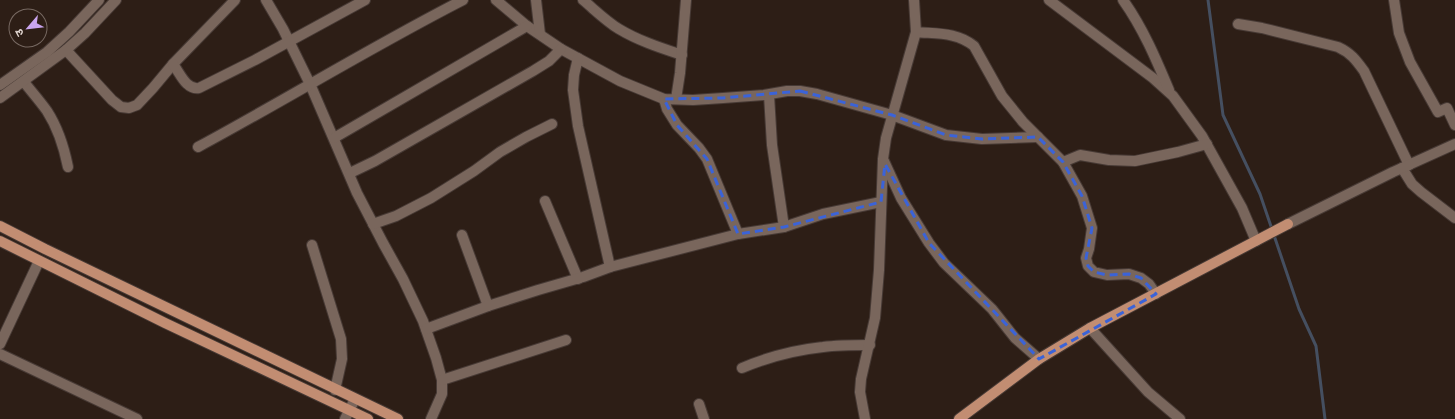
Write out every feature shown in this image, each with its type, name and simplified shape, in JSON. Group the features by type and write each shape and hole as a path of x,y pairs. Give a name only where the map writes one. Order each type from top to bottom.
{"main road":[{"path":"960,419 1039,359 1090,328 1288,224"},
{"path":"0,226 398,419"},
{"path":"0,241 228,353 347,415 368,419"},
{"path":"228,353 235,341"}],"street":[{"path":"0,98 66,50 85,33 116,0"},
{"path":"66,50 112,100 121,107 129,108 137,105 173,64 235,0"},
{"path":"266,0 310,84 350,173 357,193 403,278 426,329 442,380 442,394 431,419"},
{"path":"173,64 189,86 194,89 200,88 289,42 365,0"},
{"path":"198,147 428,18 463,0"},
{"path":"496,0 527,26 561,49 620,81 664,99 715,99 769,95 787,91 800,91 817,94 892,115 946,136 982,139 1038,137"},
{"path":"536,0 540,34"},
{"path":"583,0 597,13 620,29 644,41 682,56"},
{"path":"676,99 682,56 686,0"},
{"path":"865,419 860,392 861,379 875,318 883,159 886,138 916,32 914,0"},
{"path":"1049,0 1153,78 1170,94 1207,144 1242,208 1256,240"},
{"path":"1123,0 1132,13 1153,52 1170,94"},
{"path":"1394,0 1399,33 1410,62 1438,112 1447,108 1455,125"},
{"path":"0,85 47,52 69,32 96,1"},
{"path":"1238,24 1262,28 1338,47 1348,52 1356,59 1364,72 1412,184 1455,218"},
{"path":"334,138 527,26"},
{"path":"916,32 957,36 967,40 974,46 1002,96 1023,122 1063,162 1082,196 1092,228 1086,258 1088,266 1094,272 1107,275 1129,274 1141,278 1149,284 1156,294"},
{"path":"350,173 375,161 533,71 549,61 561,49"},
{"path":"578,58 574,75 573,90 578,126 610,267"},
{"path":"24,82 46,110 55,126 64,149 68,167"},
{"path":"769,95 772,144 784,227"},
{"path":"664,99 667,109 677,125 699,148 707,159 738,234"},
{"path":"373,224 396,216 431,198 474,171 500,152 552,124"},
{"path":"1063,162 1080,155 1109,160 1135,161 1207,144"},
{"path":"1288,224 1455,144"},
{"path":"883,159 901,198 929,243 944,263 992,309 1015,338 1039,359"},
{"path":"545,201 578,278"},
{"path":"426,329 488,306 610,267 738,234 784,227 823,214 881,202"},
{"path":"462,235 488,306"},
{"path":"312,245 341,339 342,359 336,390"},
{"path":"0,344 39,261"},
{"path":"1090,328 1148,392 1180,419"},
{"path":"442,380 566,340"},
{"path":"742,368 764,359 797,351 823,347 870,345"},
{"path":"0,354 137,419"},
{"path":"347,415 355,399"},
{"path":"699,404 704,419"}],"highlighted area":[{"path":"800,91 892,115 946,135 982,139 1038,137 1063,162 1082,196 1092,228 1086,258 1088,266 1094,272 1107,275 1129,274 1141,278 1156,294 1039,359 929,243 885,164 881,202 784,227 738,234 707,159 677,125 664,99 723,98"}],"waterway":[{"path":"1208,0 1223,115 1260,194 1299,309 1316,346 1325,419"}]}
